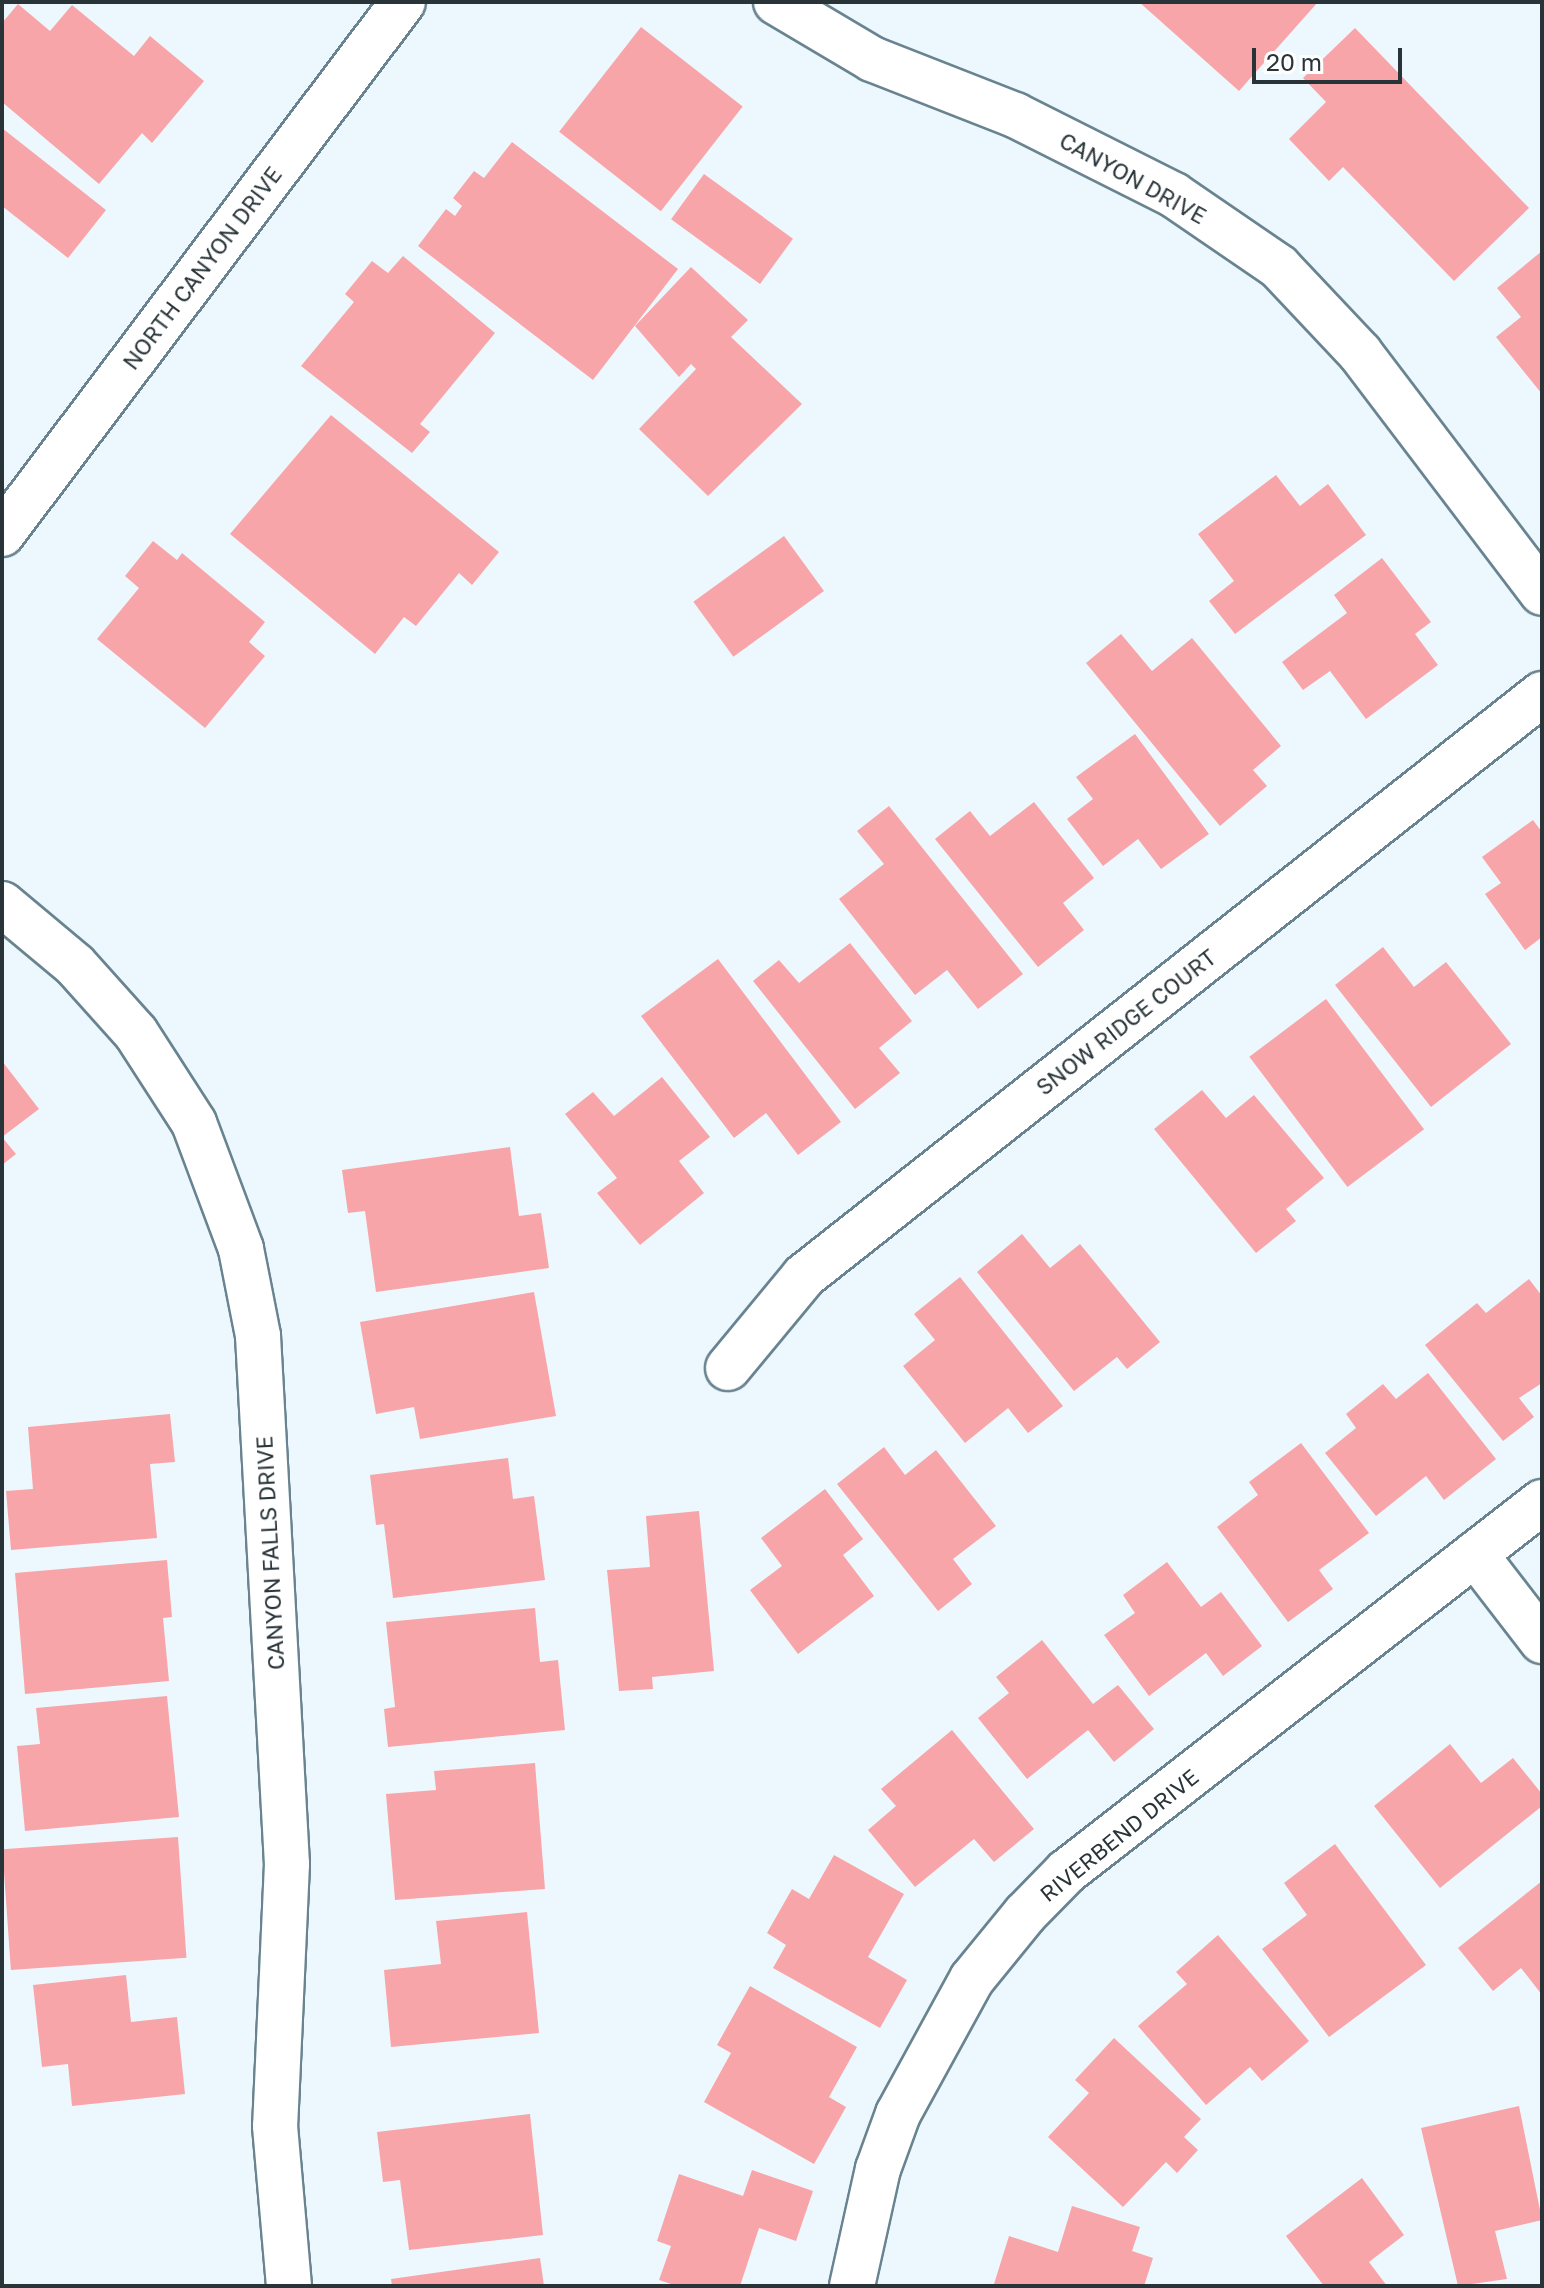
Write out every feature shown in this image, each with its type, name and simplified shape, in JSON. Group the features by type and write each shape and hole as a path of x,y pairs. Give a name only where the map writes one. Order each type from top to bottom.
{"street":[{"name":"NORTH CANYON DRIVE","path":"2,534 403,2"},
{"name":"CANYON DRIVE","path":"776,2 872,59 1015,115 1174,195 1279,267 1360,353 1542,593"},
{"name":"SNOW RIDGE COURT","path":"728,1368 804,1276 1542,694"},
{"name":"CANYON FALLS DRIVE","path":"2,904 75,965 136,1033 194,1123 241,1249 258,1336 287,1864 275,2126 289,2286"},
{"name":"RIVERBEND DRIVE","path":"852,2286 878,2169 898,2114 972,1979 1025,1914 1066,1872 1542,1502"},
{"path":"1475,1554 1542,1641"}],"building":[{"path":"1139,2 1318,2 1239,91"},
{"path":"18,4 50,31 72,5 134,56 150,36 204,81 152,143 142,133 99,184 2,102 2,23"},
{"path":"641,27 743,106 661,211 559,132"},
{"path":"1355,28 1529,208 1454,281 1343,167 1329,181 1289,139 1326,102 1303,78"},
{"path":"2,128 106,210 68,258 2,206"},
{"path":"512,142 678,269 593,380 418,246 446,209 455,216 462,206 453,198 474,171 484,178"},
{"path":"704,174 793,239 760,284 671,219"},
{"path":"1542,251 1542,394 1496,337 1521,317 1497,288"},
{"path":"403,256 495,333 420,424 430,432 412,453 301,366 354,302 345,294 372,261 388,273"},
{"path":"691,267 748,320 731,337 802,404 708,496 639,429 696,369 691,364 679,377 635,326"},
{"path":"331,415 499,552 472,585 459,573 416,626 404,617 375,654 230,534"},
{"path":"1276,475 1300,506 1328,484 1366,535 1235,634 1209,601 1234,581 1198,534"},
{"path":"784,536 824,591 733,657 693,602"},
{"path":"153,541 177,560 182,553 265,622 249,642 265,656 205,728 97,639 139,588 125,576"},
{"path":"1382,558 1431,622 1415,634 1438,665 1366,719 1330,671 1303,690 1282,662 1347,613 1334,595"},
{"path":"1121,634 1152,671 1192,638 1281,746 1253,770 1267,786 1220,826 1086,663"},
{"path":"1135,734 1209,834 1161,869 1138,839 1103,866 1067,819 1093,799 1076,777"},
{"path":"1034,802 1094,878 1063,903 1084,930 1038,967 935,839 970,811 990,836"},
{"path":"889,806 1023,974 978,1009 947,970 915,995 839,899 884,864 857,831"},
{"path":"1533,820 1542,832 1542,937 1525,950 1485,894 1501,883 1482,857"},
{"path":"850,943 912,1021 879,1048 900,1073 855,1109 753,981 779,960 799,983"},
{"path":"1383,947 1414,987 1446,962 1511,1044 1431,1107 1335,985"},
{"path":"718,959 841,1122 798,1155 766,1113 734,1138 641,1016"},
{"path":"1326,999 1424,1129 1347,1187 1249,1057"},
{"path":"2,1061 39,1109 2,1137"},
{"path":"662,1077 710,1137 679,1161 704,1193 640,1245 597,1193 617,1178 565,1114 593,1092 614,1116"},
{"path":"1202,1090 1226,1118 1254,1095 1324,1178 1286,1209 1296,1221 1256,1253 1154,1129"},
{"path":"2,1137 16,1154 2,1165"},
{"path":"510,1147 519,1216 541,1213 549,1268 376,1292 365,1211 348,1213 342,1170"},
{"path":"1022,1234 1050,1268 1080,1244 1160,1342 1127,1369 1117,1357 1074,1391 977,1272"},
{"path":"960,1277 1063,1406 1028,1433 1008,1408 965,1443 903,1366 935,1340 914,1314"},
{"path":"1529,1279 1542,1296 1542,1383 1519,1398 1534,1417 1503,1441 1425,1345 1477,1303 1486,1313"},
{"path":"534,1292 556,1416 420,1439 414,1407 376,1414 360,1322"},
{"path":"1428,1373 1496,1459 1444,1500 1426,1476 1376,1516 1325,1453 1356,1428 1346,1414 1383,1384 1396,1399"},
{"path":"170,1414 175,1462 150,1464 157,1538 11,1550 6,1491 33,1489 28,1427"},
{"path":"1301,1443 1369,1533 1319,1570 1333,1589 1288,1622 1217,1527 1258,1495 1249,1482"},
{"path":"884,1447 905,1475 936,1450 996,1526 953,1559 972,1584 938,1611 837,1484"},
{"path":"508,1458 513,1499 534,1496 545,1580 393,1598 384,1524 376,1525 370,1475"},
{"path":"825,1489 863,1539 843,1555 874,1596 798,1654 750,1590 782,1566 761,1538"},
{"path":"699,1511 714,1671 652,1677 653,1689 619,1691 607,1570 650,1567 646,1516"},
{"path":"167,1560 172,1617 163,1618 169,1681 25,1694 15,1573"},
{"path":"1167,1562 1201,1607 1221,1592 1262,1646 1223,1676 1206,1653 1149,1696 1104,1635 1135,1613 1123,1595"},
{"path":"535,1608 540,1662 558,1660 565,1730 388,1747 384,1709 395,1707 386,1622"},
{"path":"1042,1640 1093,1704 1118,1685 1154,1729 1114,1762 1088,1730 1027,1779 978,1718 1009,1693 996,1677"},
{"path":"167,1696 179,1817 25,1831 17,1746 40,1744 36,1708"},
{"path":"952,1730 1034,1829 994,1862 974,1839 915,1887 868,1830 896,1806 881,1789"},
{"path":"1450,1744 1481,1783 1513,1758 1542,1794 1542,1806 1440,1888 1374,1806"},
{"path":"535,1763 545,1889 395,1900 386,1794 436,1790 434,1771"},
{"path":"178,1837 186,1958 11,1970 2,1849"},
{"path":"1335,1844 1426,1965 1329,2037 1262,1949 1307,1915 1284,1883"},
{"path":"834,1855 904,1894 868,1957 907,1980 880,2028 773,1968 786,1945 767,1933 792,1889 809,1899"},
{"path":"1542,1881 1542,1995 1521,1968 1493,1991 1458,1948"},
{"path":"527,1912 539,2033 391,2047 384,1970 441,1964 436,1921"},
{"path":"1218,1935 1309,2041 1262,2081 1250,2067 1206,2105 1138,2026 1187,1984 1176,1972"},
{"path":"126,1975 131,2022 177,2017 185,2094 72,2106 68,2064 42,2067 33,1985"},
{"path":"750,1986 857,2047 829,2097 846,2107 814,2164 704,2102 731,2053 717,2045"},
{"path":"1114,2038 1201,2119 1184,2137 1198,2150 1177,2173 1166,2162 1123,2207 1048,2137 1089,2093 1075,2080"},
{"path":"1519,2106 1542,2220 1495,2231 1507,2279 1458,2286 1421,2128"},
{"path":"530,2114 543,2235 409,2250 400,2180 383,2182 377,2132"},
{"path":"752,2170 813,2191 796,2241 759,2228 740,2286 677,2286 659,2280 671,2246 657,2241 679,2174 743,2196"},
{"path":"1362,2178 1404,2235 1369,2262 1387,2286 1324,2286 1286,2236"},
{"path":"1072,2206 1140,2227 1132,2251 1153,2258 1144,2286 994,2284 1009,2236 1058,2252"},
{"path":"540,2258 544,2286 392,2286 391,2279"}]}
